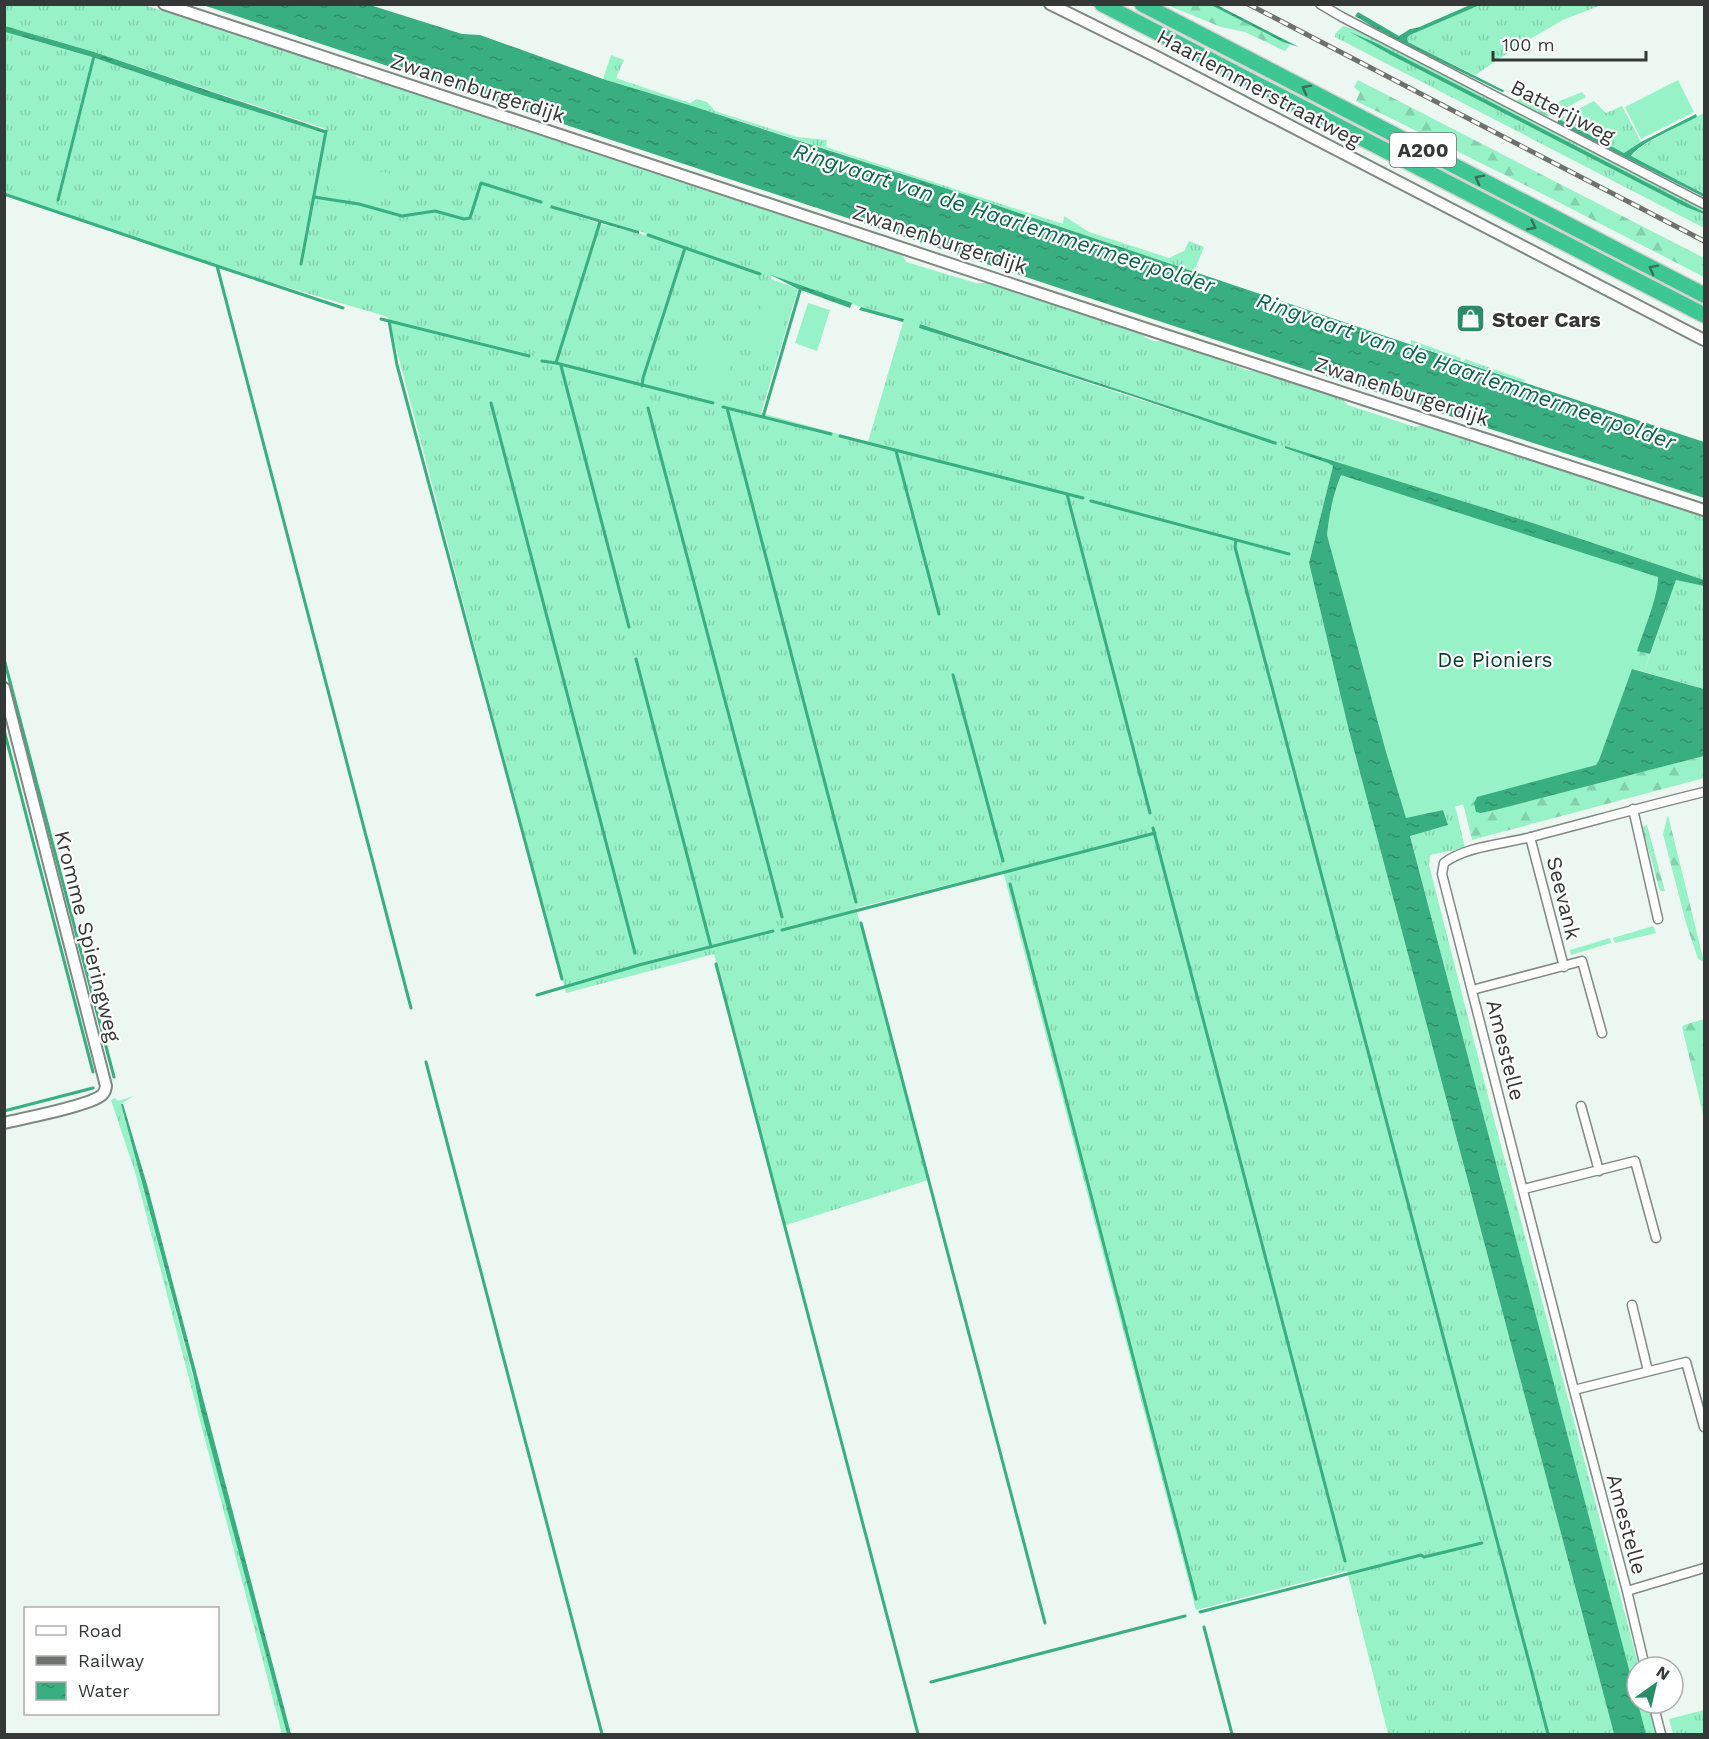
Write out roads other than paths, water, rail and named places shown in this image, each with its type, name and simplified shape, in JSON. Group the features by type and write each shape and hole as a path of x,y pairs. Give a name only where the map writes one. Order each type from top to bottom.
{"highway":[{"name":"A200","path":"1102,4 1704,315"},
{"name":"A200","path":"1142,4 1704,296"}],"street":[{"name":"Zwanenburgerdijk","path":"164,4 1159,333 1704,510"},
{"name":"Haarlemmerstraatweg","path":"1050,4 1704,340"},
{"name":"Batterijweg","path":"1320,4 1704,204"},
{"name":"Kromme Spieringweg","path":"4,688 31,786 106,1086 104,1093 86,1102 4,1123"},
{"name":"Seevank","path":"1444,863 1452,857 1469,851 1704,792"},
{"path":"1633,809 1658,919"},
{"name":"Seevank","path":"1530,837 1564,967"},
{"name":"Amestelle","path":"1444,863 1442,874 1642,1655"},
{"name":"Amestelle","path":"1472,990 1582,961 1602,1034"},
{"path":"1581,1106 1599,1171"},
{"path":"1524,1189 1635,1161 1656,1238"},
{"path":"1632,1305 1648,1371"},
{"path":"1574,1390 1686,1362 1704,1427"},
{"path":"1626,1591 1704,1568"},
{"path":"1656,1715 1661,1734"}],"water":[{"name":"Ringvaart van de Haarlemmermeerpolder","path":"203,5 370,5 462,34 480,35 603,79 942,187 1704,442 1704,498 1295,366"},
{"path":"1211,5 1217,5 1299,47 1283,42"},
{"path":"1470,5 1480,5 1410,35 1407,38 1408,42 1505,91 1502,92 1390,37 1355,16 1358,12 1399,36 1410,29"},
{"path":"5,26 94,52 328,131 324,133 202,95 92,57 5,32"},
{"path":"1350,32 1376,43 1704,214 1686,207"},
{"path":"1696,114 1697,117 1651,140 1631,156 1704,194 1704,197 1557,123 1559,119 1624,153"},
{"path":"551,205 639,231 639,234 550,208"},
{"path":"771,275 852,303 850,308 798,289"},
{"path":"861,307 904,319 903,322 859,310"},
{"path":"920,324 1277,442 1276,445 919,328"},
{"path":"1285,446 1536,524 1704,580 1704,586 1676,580 1650,654 1637,651 1653,603 1658,577 1341,475 1330,512 1327,535 1406,818 1443,810 1448,825 1410,836 1625,1655 1625,1715 1641,1715 1646,1734 1614,1734 1349,731 1309,563 1333,466 1285,448"},
{"path":"1632,669 1704,689 1704,756 1495,810 1476,812 1474,803 1477,797 1596,765"},
{"path":"121,1104 123,1104 148,1188 291,1734 287,1734"}],"waterway":[{"path":"58,200 94,56"},
{"path":"301,264 326,131"},
{"path":"314,197 359,204 402,216 435,211 464,219 470,218 481,183 541,202"},
{"path":"4,194 217,266 411,1008"},
{"path":"556,363 600,222"},
{"path":"648,235 760,274"},
{"path":"642,386 685,248"},
{"path":"217,266 343,308"},
{"path":"763,417 801,287"},
{"path":"381,319 389,321 397,365 562,979"},
{"path":"389,321 529,356"},
{"path":"542,361 713,403"},
{"path":"561,366 629,627"},
{"path":"491,403 635,953"},
{"path":"723,407 831,434"},
{"path":"648,408 782,917"},
{"path":"727,408 856,902"},
{"path":"840,436 1083,498"},
{"path":"896,451 939,614"},
{"path":"1067,494 1150,813"},
{"path":"1091,501 1289,554"},
{"path":"1236,540 1235,547 1548,1734"},
{"path":"4,659 114,1077"},
{"path":"636,659 711,947"},
{"path":"953,675 1003,861"},
{"path":"4,730 93,1072"},
{"path":"1153,828 1345,1561"},
{"path":"782,930 1155,833"},
{"path":"1010,884 1196,1599"},
{"path":"861,923 1045,1623"},
{"path":"537,995 639,965 773,931"},
{"path":"716,964 918,1734"},
{"path":"426,1062 602,1734"},
{"path":"4,1111 93,1088"},
{"path":"1200,1612 1421,1555 1424,1557 1482,1543"},
{"path":"931,1682 1185,1616"},
{"path":"1204,1627 1232,1734"}],"railway":[{"path":"1248,4 1704,241"}],"place":[{"name":"Stoer Cars","path":"1471,319"}],"park label":[{"name":"De Pioniers","path":"1495,659"}]}
